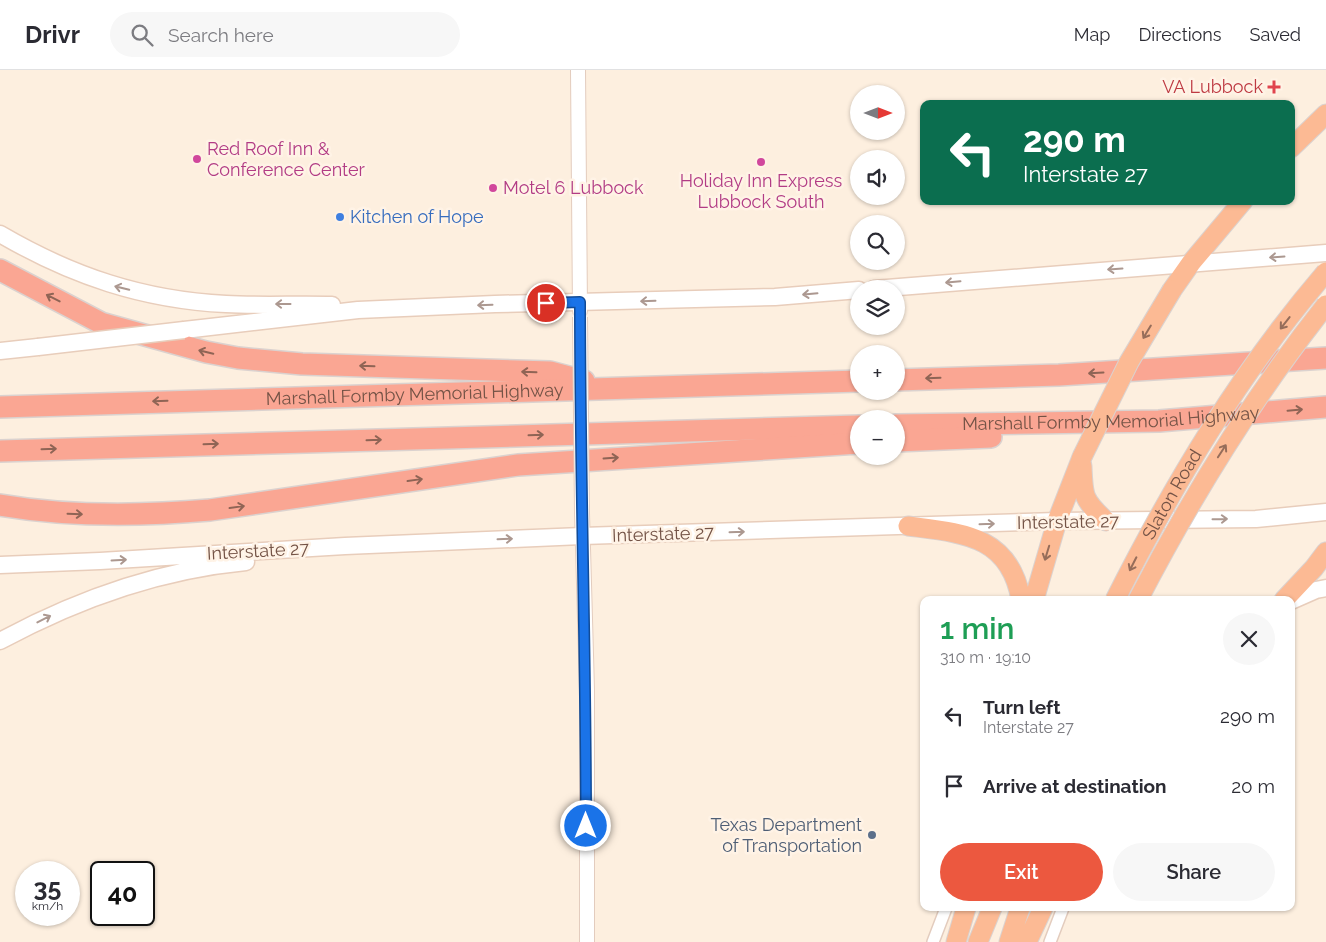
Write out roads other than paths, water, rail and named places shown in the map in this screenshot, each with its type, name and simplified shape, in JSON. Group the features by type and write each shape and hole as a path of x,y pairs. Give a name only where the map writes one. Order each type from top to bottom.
{"highway":[{"path":"1295,144 1326,114"},
{"path":"1035,596 1057,522 1082,457 1129,362 1172,290 1191,263 1241,205"},
{"path":"0,270 101,323 206,352 238,358 302,364 550,372 611,388"},
{"name":"Slaton Road","path":"1117,596 1151,529 1234,392 1281,328 1326,272"},
{"name":"Slaton Road","path":"1140,596 1168,542 1207,475 1254,402 1326,305"},
{"path":"905,380 1059,375 1326,358"},
{"name":"Marshall Formby Memorial Highway","path":"0,407 850,381"},
{"name":"Marshall Formby Memorial Highway","path":"905,425 1160,421 1326,408"},
{"path":"905,440 995,437 1160,421"},
{"path":"0,450 850,426"},
{"path":"0,505 67,514 176,513 210,510 547,462 850,444"},
{"path":"1082,457 1083,491 1091,507 1106,521"},
{"path":"908,526 958,533 976,538 989,546 1012,571 1019,587 1020,596"},
{"path":"1288,596 1326,552"},
{"path":"956,942 965,911"},
{"path":"978,942 991,911"},
{"path":"1009,942 1019,911"},
{"path":"1027,942 1042,911"}],"main road":[{"path":"0,234 63,266 108,284 149,295 226,304 343,305 384,309"},
{"path":"905,286 1326,253"},
{"path":"0,351 358,310 580,310 850,291"},
{"name":"Interstate 27","path":"0,565 582,536 1256,518 1326,512"},
{"path":"0,641 52,614 150,579 184,571 234,563 456,542"},
{"path":"1295,599 1316,590 1326,588"}],"street":[{"path":"578,70 582,536 586,690 586,942"},
{"path":"934,942 945,911"},
{"path":"1050,942 1062,911"}],"place":[{"name":"VA Lubbock","path":"1274,87"},
{"name":"Red Roof Inn & Conference Center","path":"197,159"},
{"name":"Holiday Inn Express Lubbock South","path":"761,162"},
{"name":"Motel 6 Lubbock","path":"493,188"},
{"name":"Kitchen of Hope","path":"340,217"},
{"name":"Texas Department of Transportation","path":"872,835"}]}
